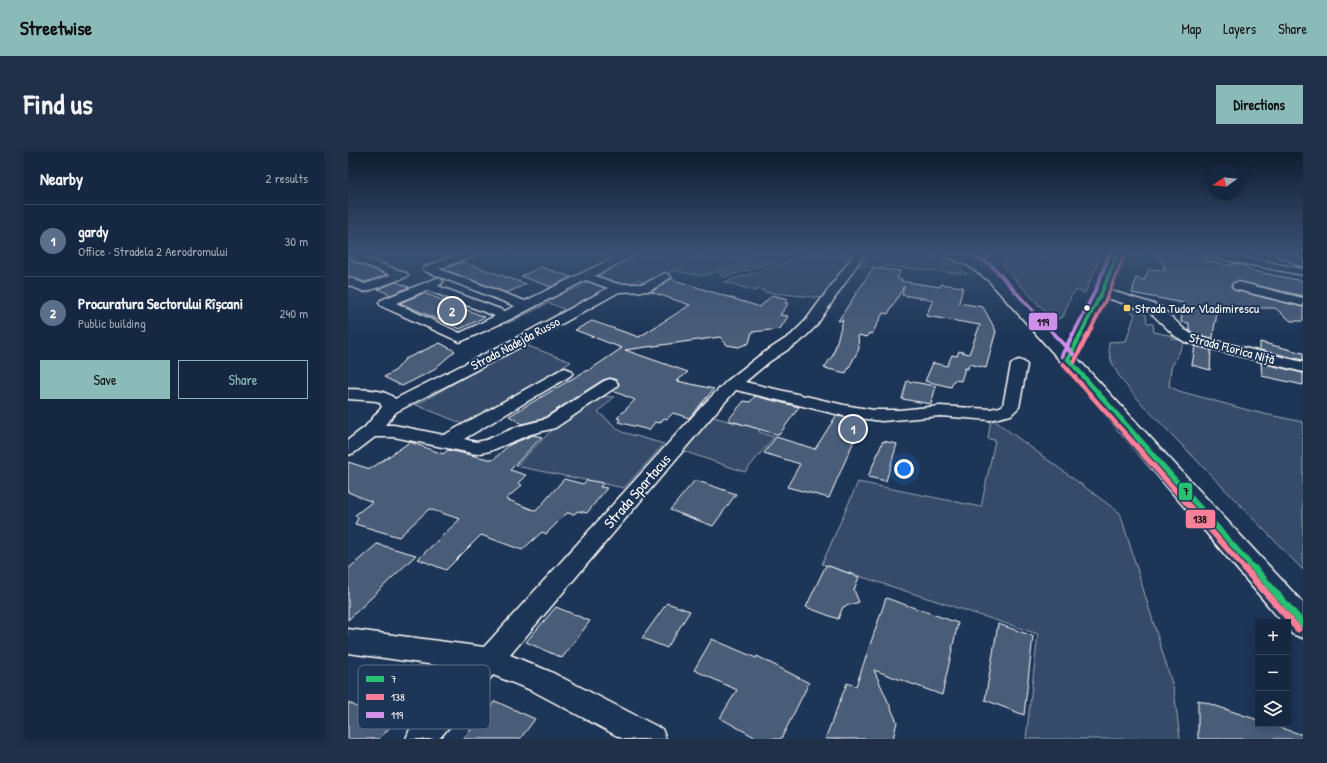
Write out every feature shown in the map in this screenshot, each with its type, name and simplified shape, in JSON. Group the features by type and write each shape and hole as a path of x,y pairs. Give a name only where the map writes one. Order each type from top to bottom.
{"main road":[{"path":"996,280 1068,358 1303,624"},
{"path":"1068,358 1107,280"}],"street":[{"path":"348,281 365,288 387,280"},
{"path":"442,280 385,303 460,338 576,280"},
{"path":"455,280 526,306"},
{"path":"599,280 610,284 615,288 646,288 659,280"},
{"name":"Strada Spartacus","path":"485,665 709,409 733,384 764,359 796,338 811,323 841,280"},
{"path":"427,286 500,319 519,342"},
{"path":"1238,286 1303,302"},
{"name":"Strada Nadejda Russo","path":"348,449 371,431 390,408 519,342 611,292 615,288"},
{"name":"Strada Florica Niță","path":"1102,292 1155,309 1180,333 1190,339 1303,367"},
{"path":"733,384 873,415 885,416 923,411 998,414 1008,410 1011,407 1019,365"},
{"path":"446,442 565,373"},
{"path":"371,431 394,431 476,448 490,445 525,430 549,424 610,384"},
{"path":"348,394 382,397 388,401 390,408"},
{"path":"348,641 489,660 542,681 652,739"},
{"name":"Strada Spartacus","path":"420,739 429,729"}],"shaded area":[{"path":"607,280 637,280 627,284 617,284"},
{"path":"639,280 654,280 649,283"},
{"path":"730,280 835,280 822,298 764,292 763,290 758,289 755,291 725,282"},
{"path":"1016,280 1090,280 1085,293 1076,290 1071,296 1063,317 1058,319 1050,317"},
{"path":"595,281 612,287 560,315 558,313 564,309 549,303 508,323 501,322 562,291 573,290 583,285 581,283"},
{"path":"1134,308 1146,315 1147,323 1153,324 1154,332 1173,336 1173,339 1185,341 1171,368 1169,386 1179,391 1255,412 1303,422 1303,570 1144,406 1120,377 1111,360 1109,342 1126,341 1135,314 1130,311"},
{"path":"523,344 571,362 466,425 416,405"},
{"path":"600,396 614,397 598,412 622,432 664,444 624,488 516,466 551,431 549,429"},
{"path":"713,417 760,429 759,432 774,437 745,472 683,451"},
{"path":"991,418 1120,513 1174,690 1180,739 1026,739 1038,634 822,564 858,482 981,507 995,440 988,439"}],"building":[{"path":"473,280 516,280 526,284 507,293"},
{"path":"533,280 564,280 551,287"},
{"path":"669,280 675,280 760,307 772,295 788,299 785,303 789,303 780,315 788,316 780,329 752,332 749,343 739,347 727,345 720,337 625,350 688,372 677,381 714,389 689,418 673,413 667,419 664,418 660,423 655,422 649,430 618,422 620,419 617,418 635,400 613,391 617,388 619,383 610,378 603,380 542,419 522,424 509,416 587,370 588,371 622,348 575,330 592,321 639,337 690,305 651,292"},
{"path":"865,280 901,280 940,287 941,284 963,287 959,303 983,307 996,331 986,368 969,364 968,369 965,368 961,381 954,380 951,387 925,381 933,363 947,366 952,355 957,356 959,351 969,354 980,325 926,316 933,300 902,295 904,286 888,314 883,313 872,334 869,333 867,337 858,335 859,349 846,373 824,368 833,355 843,320 838,321"},
{"path":"1135,280 1300,280 1303,281 1303,296 1238,281 1231,285 1234,290 1303,307 1303,321 1291,321 1275,308 1216,308 1216,321 1213,338 1196,335 1189,330 1189,323 1181,322 1183,303 1132,293"},
{"path":"396,282 409,287 391,295 378,289"},
{"path":"424,293 485,317 460,329 400,303"},
{"path":"1260,342 1303,353 1303,360 1260,350"},
{"path":"440,343 455,351 432,371 402,386 384,377 396,370 405,359"},
{"path":"1195,346 1211,350 1210,370 1192,365"},
{"path":"1261,363 1303,373 1303,385 1262,376"},
{"path":"907,381 936,386 931,404 902,399"},
{"path":"755,396 799,407 779,435 728,420 744,401 750,402"},
{"path":"836,416 863,420 829,498 787,487 800,464 764,453 776,437 815,449"},
{"path":"533,435 542,437 510,470 526,475 518,483 522,485 506,499 536,511 564,479 583,484 587,480 603,483 600,487 607,488 587,513 578,511 574,514 567,513 546,534 542,532 522,550 481,535 446,570 418,559 460,519 429,509 399,537 355,524 358,518 355,515 372,502 348,492 348,462 370,469 410,442 443,454 448,450 493,460 509,445"},
{"path":"883,441 897,444 886,481 868,477"},
{"path":"695,480 736,494 713,526 670,510"},
{"path":"377,544 416,555 348,620 348,569"},
{"path":"826,565 859,577 854,590 859,602 843,607 838,619 806,607"},
{"path":"886,598 958,623 942,695 874,670 897,722 893,739 825,739 847,683 856,686"},
{"path":"667,603 690,611 667,648 642,638"},
{"path":"556,607 590,621 562,658 526,642"},
{"path":"998,624 1033,636 1024,715 985,700"},
{"path":"712,639 756,658 757,656 809,683 781,739 758,739 720,718 737,690 694,670"},
{"path":"1198,700 1255,719 1255,727 1279,727 1303,735 1303,739 1198,739"},
{"path":"495,701 535,719 520,739 463,739 471,729 490,729 490,707"},
{"path":"348,702 358,708 358,729 388,729 379,739 348,739"}],"transit line":[{"name":"119","path":"1005,280 1073,354"},
{"name":"119","path":"1062,356 1099,280"},
{"name":"7","path":"1068,359 1107,280"},
{"name":"138","path":"1074,362 1114,280"},
{"name":"7","path":"1068,359 1303,624"},
{"name":"138","path":"1063,364 1298,629"}],"place":[{"name":"Strada Tudor Vladimirescu","path":"1127,308"},
{"name":"Procuratura Sectorului Rîșcani","path":"452,311"},
{"name":"gardy","path":"853,429"}]}
